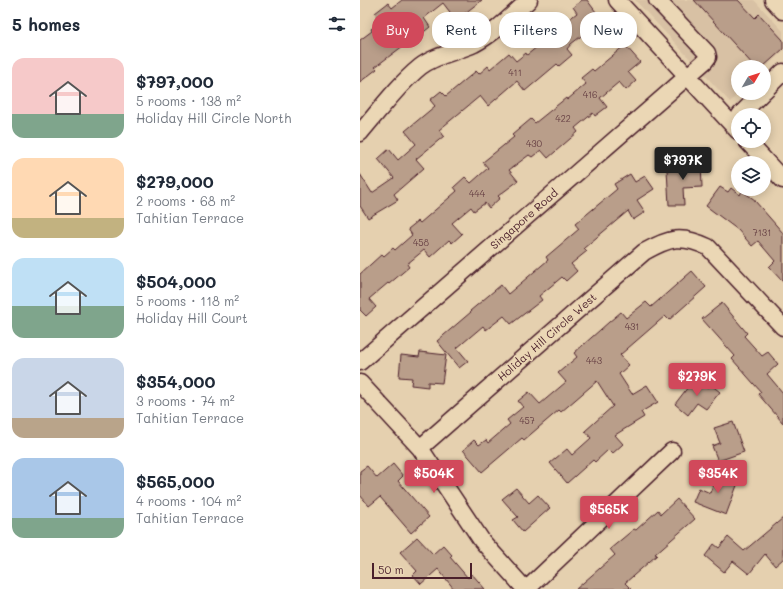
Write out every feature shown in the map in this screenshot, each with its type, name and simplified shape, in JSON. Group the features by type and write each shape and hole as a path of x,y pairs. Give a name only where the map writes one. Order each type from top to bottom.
{"street":[{"path":"360,132 403,83 422,66 490,35 529,0"},
{"path":"617,0 688,76 731,116"},
{"name":"Singapore Road","path":"360,362 705,61 708,57 707,53 658,0"},
{"path":"773,0 783,11"},
{"path":"771,84 783,72"},
{"path":"749,108 756,100"},
{"path":"753,148 783,180"},
{"name":"Holiday Hill Circle West","path":"420,448 644,252 659,244 680,238 694,240 708,247 783,327"},
{"path":"360,383 420,448 482,542 526,589 672,451"}],"shaded area":[{"path":"635,0 754,0 783,31 783,51 771,62 771,60 731,60 732,100 730,102"}],"building":[{"path":"402,0 482,0 466,12 450,12 443,3 424,18 424,12 376,12 388,3 392,8"},
{"path":"582,0 587,0 596,12 580,12 580,37 572,43 572,17 577,13 573,7"},
{"path":"694,0 738,0 755,18 759,14 783,40 783,49 771,60 749,60"},
{"path":"424,18 430,27 424,32"},
{"path":"372,31 372,48 400,48 375,67 377,69 360,82 360,40"},
{"path":"536,48 568,48 567,49 572,55 559,66 557,64 525,91 517,81 488,106 480,96 439,130 444,136 416,159 424,168 394,194 398,200 368,218 360,206 360,174 372,193 394,178 378,159 389,149 398,160 416,144 405,131 435,106 430,100 441,91 446,96 476,71 479,74 488,66 490,69 509,53 516,61 526,53 527,55"},
{"path":"621,48 628,48 640,62 628,72 636,81 626,90 619,82 600,98 607,107 595,116 593,113 575,128 578,132 548,158 541,150 532,157 529,155 509,170 518,181 498,196 500,198 489,208 485,203 474,211 471,207 452,223 462,234 452,243 449,240 430,257 424,250 407,264 409,267 369,299 376,307 366,316 360,310 360,274 382,254 384,256 393,248 395,250 412,235 408,229 418,221 420,223 457,191 454,187 465,177 471,183 488,168 483,162 514,137 512,135 531,119 535,123 566,98 567,100 586,84 581,78 592,69 594,71"},
{"path":"701,162 702,187 683,188 684,205 669,205 667,170 677,169 677,163"},
{"path":"630,174 635,182 645,176 654,189 637,200 645,212 633,220 628,211 584,248 587,251 571,264 577,271 566,281 562,277 539,296 542,300 511,324 504,316 486,330 483,326 457,348 468,361 459,368 437,341 501,285 508,294 548,260 546,257 579,229 575,224 617,189 614,184"},
{"path":"720,187 728,192 731,188 731,196 749,196 755,200 783,233 783,282 769,267 775,261 758,241 752,246 738,230 706,206"},
{"path":"692,271 706,287 669,320 665,316 620,355 629,365 619,374 632,394 647,385 658,402 641,412 644,417 615,435 623,444 612,454 608,450 595,462 593,460 567,483 550,463 567,449 572,455 591,438 585,431 613,406 597,381 561,412 559,410 524,440 522,438 482,472 463,450 474,440 479,445 486,440 488,443 510,424 507,420 523,407 518,401 529,392 540,404 566,382 558,373 577,357 574,353 621,312 626,318 646,302 651,307"},
{"path":"722,303 747,333 744,336 762,356 768,352 778,364 767,374 783,393 783,423 758,394 761,392 732,359 735,356 702,319"},
{"path":"420,352 446,355 442,383 428,382 428,387 411,385 412,378 399,377 401,355 419,357"},
{"path":"695,378 707,388 710,384 720,392 706,409 697,403 688,415 675,404"},
{"path":"733,422 744,452 718,461 712,446 720,443 714,428"},
{"path":"393,464 403,476 398,481 429,517 411,533 380,497 369,506 360,495 360,471 367,466 377,478"},
{"path":"718,471 739,480 726,515 693,502 699,488 710,493"},
{"path":"516,488 529,503 538,495 550,508 523,532 513,520 518,517 502,499"},
{"path":"677,499 695,519 625,583 631,589 576,589 615,555 610,549 634,529 636,530 658,510 661,514"},
{"path":"783,518 783,559 775,566 765,554 749,574 733,561 724,572 705,556 714,544 719,548 728,537 744,551"},
{"path":"417,537 433,554 443,545 452,555 450,557 468,578 472,574 485,589 454,589 438,569 421,584 413,575 417,571 400,552"}]}
